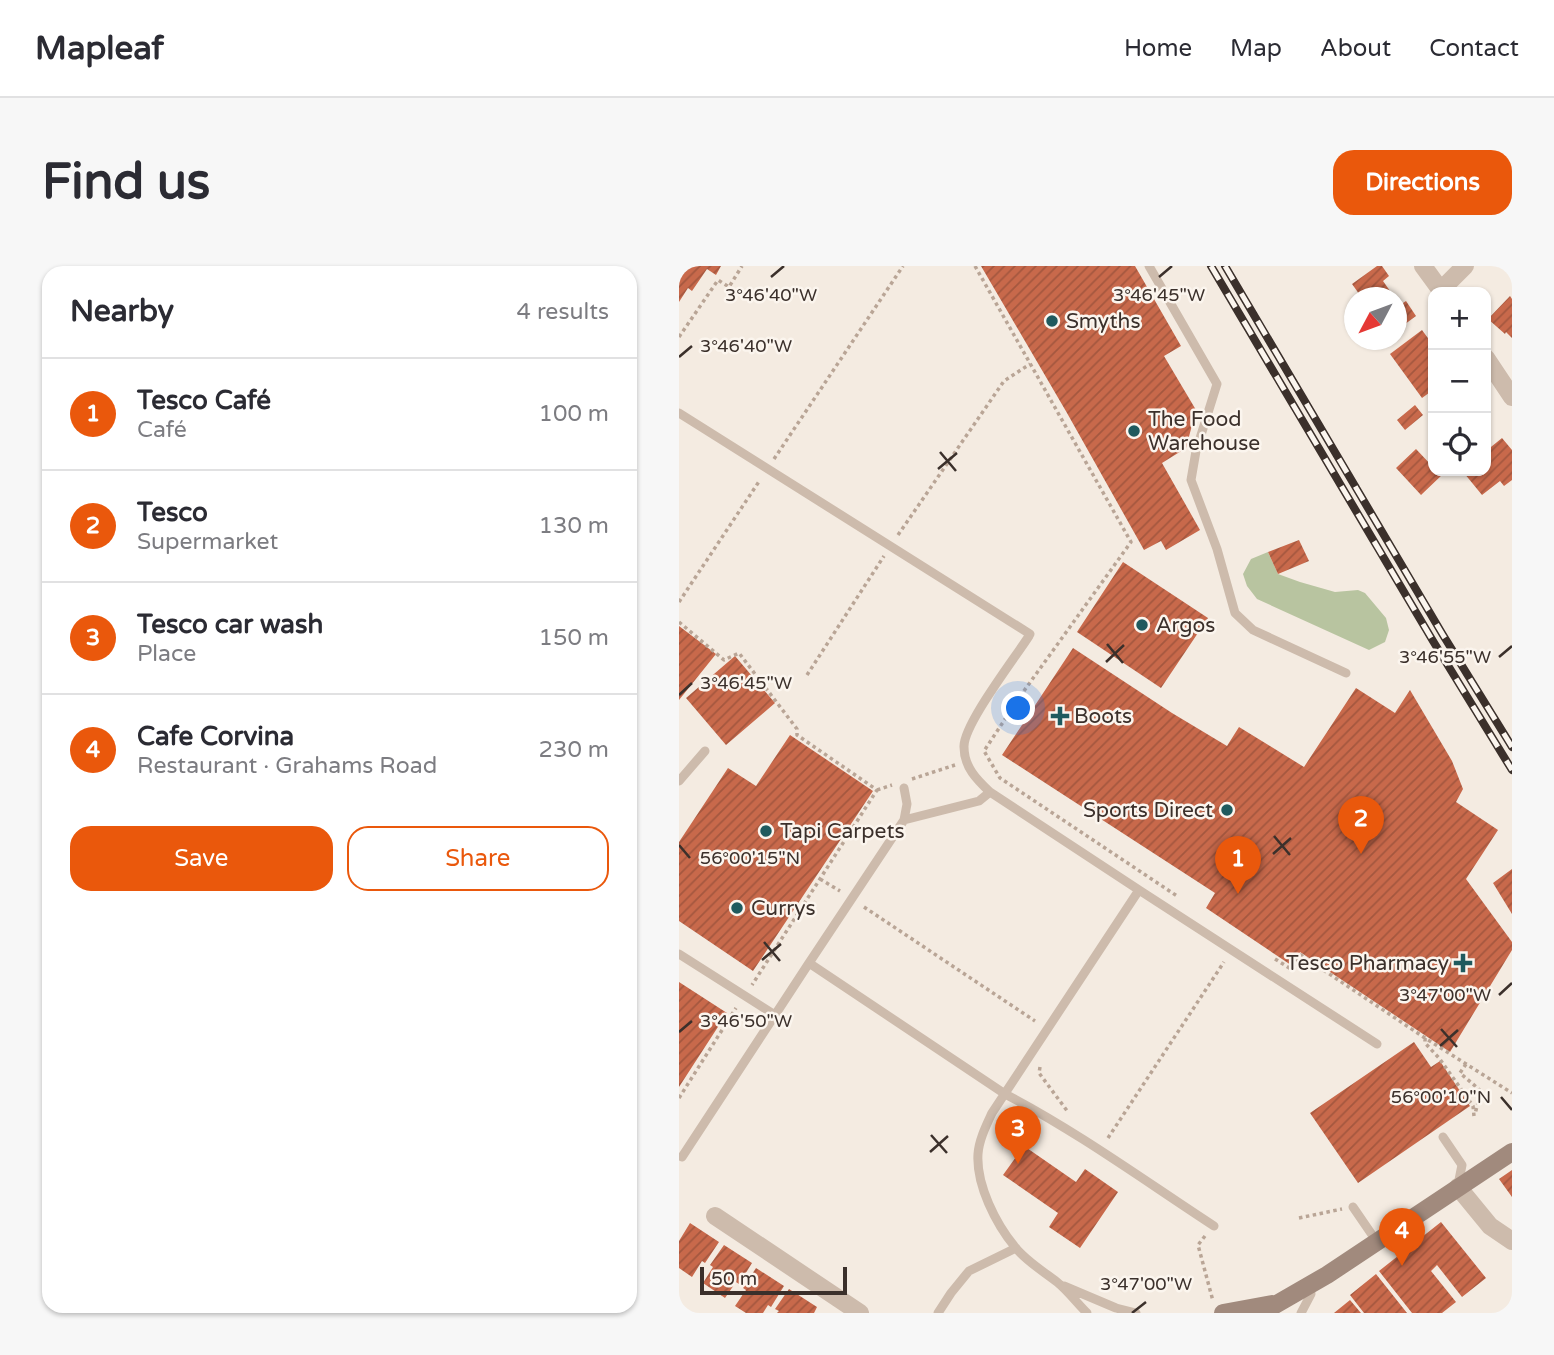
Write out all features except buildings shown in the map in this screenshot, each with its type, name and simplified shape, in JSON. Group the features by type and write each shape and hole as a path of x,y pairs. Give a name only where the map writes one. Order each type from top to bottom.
{"main road":[{"path":"1261,1313 1310,1285 1512,1152"},
{"path":"1218,1307 1279,1302"}],"street":[{"path":"1423,266 1438,287"},
{"path":"1445,287 1465,266"},
{"path":"1491,366 1512,397"},
{"path":"1458,1187 1490,1226 1512,1241"},
{"path":"715,1216 860,1313"}],"lane":[{"path":"1149,266 1217,384 1196,451 1191,480 1217,550 1235,613 1253,630 1346,673"},
{"path":"679,412 1030,635 968,730 964,748 977,781 1377,1044"},
{"path":"679,781 705,751"},
{"path":"682,1157 904,820 907,804 904,788"},
{"path":"904,820 979,801 990,792"},
{"path":"1087,1313 1060,1284 1016,1248 985,1197 979,1175 978,1153 992,1113 1139,890"},
{"path":"679,954 775,1015"},
{"path":"809,963 1005,1094 1078,1136 1214,1226"},
{"path":"1443,1137 1462,1165 1458,1187"},
{"path":"1353,1207 1377,1242"},
{"path":"938,1313 969,1271 1016,1248"},
{"path":"1060,1284 1116,1308 1136,1313"},
{"path":"1301,1313 1311,1294 1310,1285"}],"path":[{"path":"679,337 717,280 729,287 742,266"},
{"path":"679,602 903,266"},
{"path":"975,266 1131,542 984,751 1000,778 1184,900"},
{"path":"807,675 890,546 1004,381 1030,364"},
{"path":"679,622 724,660 739,653 797,729 797,735 877,790"},
{"path":"721,981 727,972 751,987 877,790 987,755"},
{"path":"820,879 1048,1030"},
{"path":"1116,1143 1108,1138 1232,950"},
{"path":"1271,956 1291,969 1301,955 1512,1093"},
{"path":"679,1098 737,1009"},
{"path":"1425,1038 1425,1043 1439,1058 1472,1106 1474,1116 1481,1091 1460,1073 1466,1063"},
{"path":"1040,1065 1039,1073 1069,1114"},
{"path":"1299,1218 1353,1207"},
{"path":"1214,1226 1198,1245 1218,1307"}],"green space":[{"path":"1268,552 1278,574 1335,592 1358,590 1365,593 1386,618 1389,630 1385,642 1369,650 1257,599 1247,586 1243,574 1251,559"}],"railway":[{"path":"1211,266 1512,770"},
{"path":"1225,266 1512,747"}],"place":[{"name":"Smyths","path":"1052,321"},
{"name":"The Food Warehouse","path":"1134,431"},
{"name":"Argos","path":"1142,625"},
{"name":"Boots","path":"1060,716"},
{"name":"Sports Direct","path":"1227,810"},
{"name":"Tapi Carpets","path":"766,831"},
{"name":"Tesco","path":"1361,854"},
{"name":"Tesco Café","path":"1238,894"},
{"name":"Currys","path":"737,908"},
{"name":"Tesco Pharmacy","path":"1463,963"},
{"name":"Tesco car wash","path":"1018,1164"},
{"name":"Cafe Corvina","path":"1402,1266"}]}
